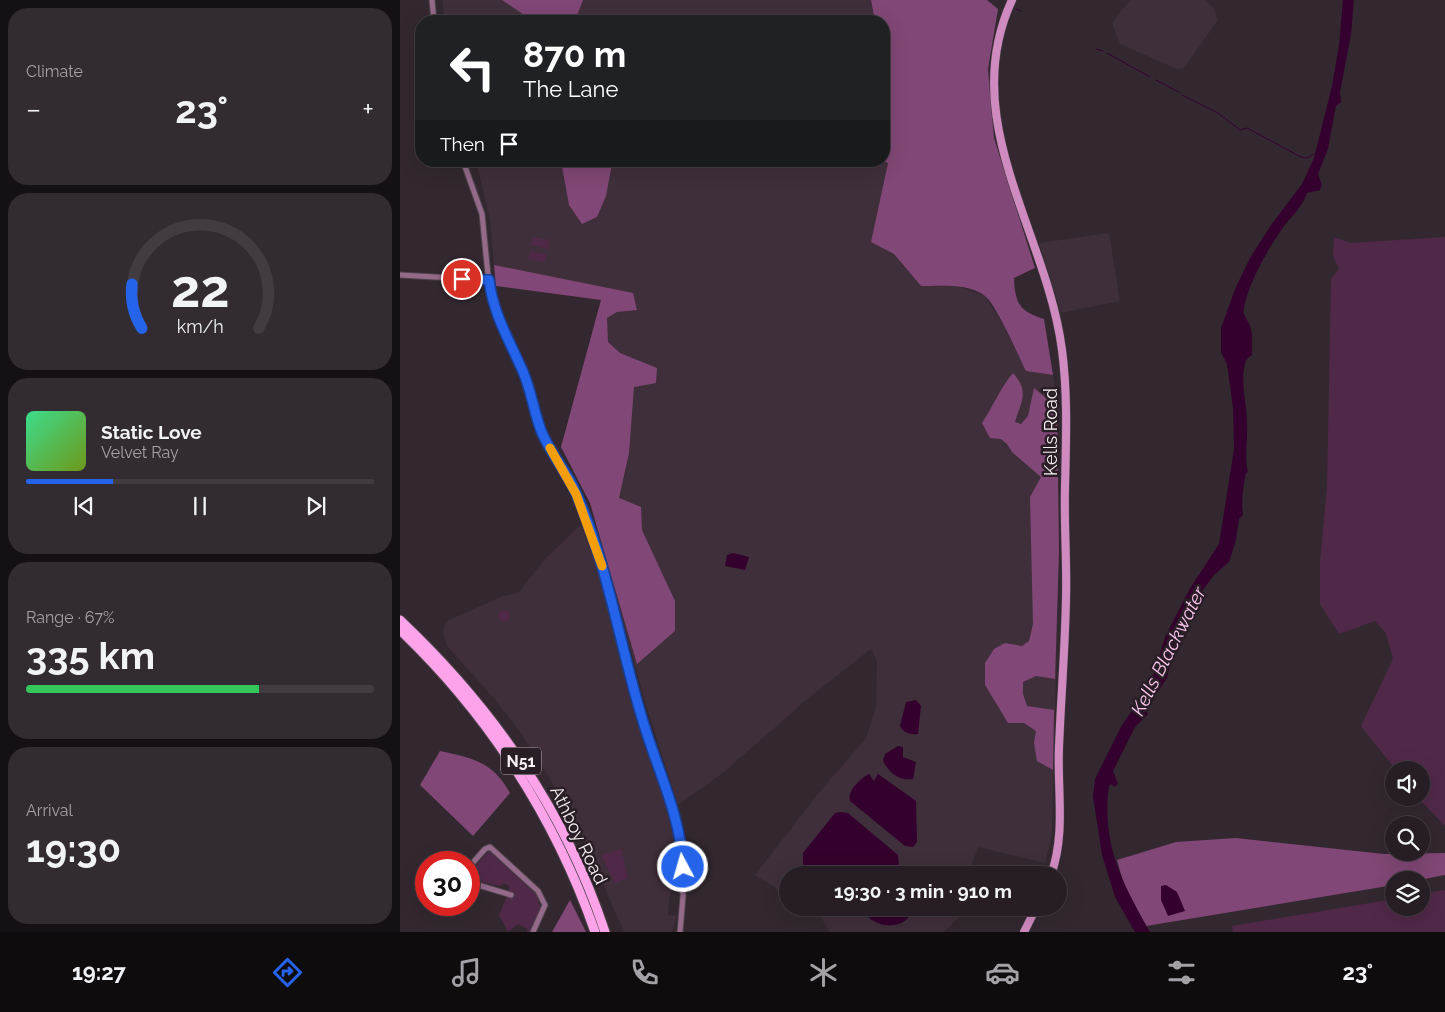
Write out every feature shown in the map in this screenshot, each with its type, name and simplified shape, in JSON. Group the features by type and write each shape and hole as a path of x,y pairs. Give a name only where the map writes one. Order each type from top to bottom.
{"main road":[{"name":"Kells Road","path":"1012,0 1002,25 996,54 994,87 996,118 1008,166 1056,319 1062,348 1065,380 1067,561 1059,750 1060,824 1057,854 1054,866"},
{"name":"Athboy Road","path":"400,620 445,665 479,704 530,775 550,806 569,844 605,932"},
{"name":"Athboy Road","path":"400,630 458,691 499,743 527,786 561,848 595,932"},
{"path":"1024,932 1032,916"}],"street":[{"path":"432,0 433,15"},
{"path":"465,167 482,214 489,280 495,312 523,370 543,434 576,494 608,585 641,716 670,799 680,841 684,882 680,932"},
{"path":"400,275 489,280"},
{"path":"480,855 490,847 538,891 545,905 533,932"},
{"path":"480,886 511,894"}],"shaded area":[{"path":"442,0 871,0 874,15 444,15"},
{"path":"502,0 583,0 577,15 524,15"},
{"path":"871,0 987,0 998,9 988,69 994,138 1035,268 1014,278 1016,294 1020,305 1024,309 1044,319 1053,375 1026,371 1001,320 985,296 963,287 921,286 894,254 871,242 887,167 890,167 890,15 874,15"},
{"path":"1130,0 1205,0 1213,7 1218,20 1184,68 1177,69 1120,44 1112,23"},
{"path":"477,167 887,167 872,242 894,254 921,286 957,286 985,296 1003,324 1026,371 1053,375 1057,407 1059,551 1052,834 1045,863 978,847 971,866 779,866 779,890 755,875 817,795 866,738 876,707 877,661 871,649 806,700 724,772 678,805 646,705 590,503 561,447 601,300 496,286 490,220"},
{"path":"562,167 611,167 606,196 597,217 582,224 569,205"},
{"path":"1109,233 1120,301 1061,313 1039,243"},
{"path":"533,237 549,240 548,249 531,245"},
{"path":"1334,237 1351,243 1445,237 1445,826 1426,806 1430,806 1430,761 1389,761 1361,726 1393,659 1386,633 1375,621 1339,634 1320,604 1320,562 1327,487 1331,279 1339,269 1333,256"},
{"path":"530,251 546,254 545,262 528,259"},
{"path":"494,265 633,293 637,310 617,312 607,318 608,342 620,353 657,368 656,383 634,387 629,453 619,498 641,507 642,530 675,601 675,631 637,664 590,503 561,447 601,300 496,286"},
{"path":"1013,373 1023,391 1015,422 1021,424 1028,416 1034,388 1057,407 1059,551 1055,679 1036,676 1023,682 1023,694 1027,706 1054,710 1053,770 1037,761 1034,743 1036,731 1024,723 1008,723 985,685 985,663 994,649 1005,643 1022,646 1029,641 1033,624 1030,497 1041,477 1012,452 1001,439 990,438 982,423"},
{"path":"584,525 606,598 641,734 667,809 674,838 677,861 668,915 677,916 672,932 624,932 586,845 563,800 521,733 492,696 447,646 444,637 443,629 447,621 503,596 518,593 546,558 577,528"},
{"path":"504,610 510,616 504,622 498,616"},
{"path":"440,751 481,763 497,774 510,793 473,836 420,785"},
{"path":"1236,838 1385,854 1385,861 1430,861 1430,853 1445,853 1445,875 1430,878 1430,871 1385,871 1385,886 1146,926 1124,885 1117,860 1176,842"},
{"path":"621,849 628,878 615,883 601,855"},
{"path":"489,851 536,894 541,909 530,932 526,932 528,929 518,924 508,932 499,915 509,892 509,886 504,883 500,886 480,880 480,861"},
{"path":"1445,890 1445,932 1233,932 1232,926 1385,900 1385,916 1430,916 1430,892"},
{"path":"570,900 586,932 552,932"},
{"path":"820,916 960,916 944,932 830,932"}],"water":[{"name":"Kells Blackwater","path":"1343,0 1354,0 1351,35 1340,92 1341,102 1336,106 1328,149 1318,174 1322,185 1320,190 1307,193 1300,207 1277,237 1254,278 1244,308 1244,313 1252,332 1252,355 1245,362 1243,379 1247,416 1246,461 1248,472 1246,473 1243,489 1243,515 1239,519 1236,540 1229,562 1214,575 1200,594 1176,641 1167,678 1146,710 1148,714 1135,727 1113,771 1118,784 1114,787 1112,784 1109,786 1108,827 1116,863 1131,897 1150,932 1135,932 1115,897 1102,855 1093,797 1095,779 1122,725 1150,685 1165,637 1189,590 1219,544 1234,449 1233,408 1227,364 1221,352 1221,328 1235,289 1250,258 1271,225 1302,184 1314,158 1332,86 1339,45"},
{"path":"733,553 749,557 745,570 725,566 727,555"},
{"path":"916,700 921,706 918,734 913,734 905,732 900,726 906,702"},
{"path":"898,746 903,747 903,757 916,762 913,779 903,779 895,775 883,761 885,754"},
{"path":"869,774 874,781 878,774 916,801 917,842 913,847 905,846 850,801 852,789"},
{"path":"835,813 848,813 898,855 899,866 805,866 803,864 803,853"},
{"path":"1166,885 1177,892 1185,911 1168,916 1161,900 1161,886"},
{"path":"868,916 910,916 897,924 881,924 873,921"}],"waterway":[{"path":"1016,9 1021,11"},
{"path":"1096,49 1103,51"},
{"path":"1107,53 1150,77"},
{"path":"1156,80 1179,92"},
{"path":"1182,95 1218,113 1240,130 1247,128 1301,157 1307,158 1314,154"}],"slow traffic":[{"path":"550,448 567,475 576,494 602,566"}],"route":[{"path":"462,279 489,280 495,312 501,328 523,370 543,434 572,484 587,521 613,602 641,716 674,813 682,847 683,867"}]}
